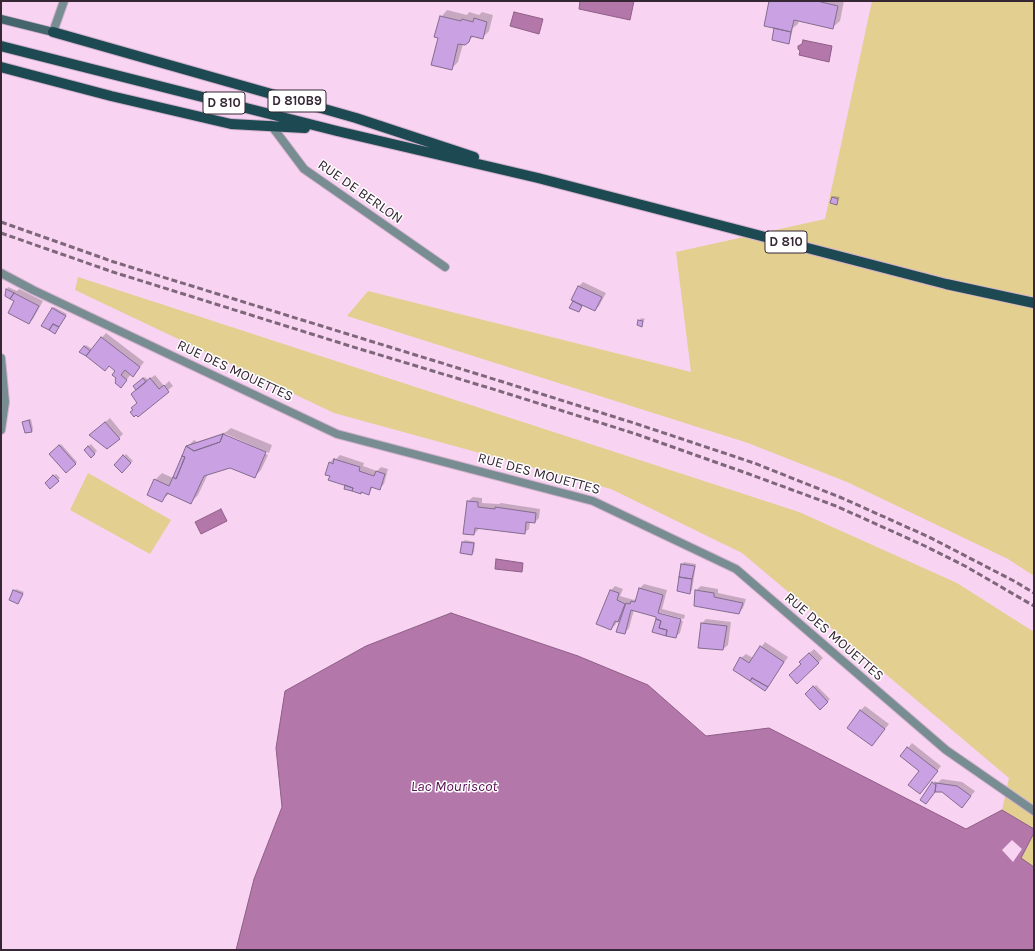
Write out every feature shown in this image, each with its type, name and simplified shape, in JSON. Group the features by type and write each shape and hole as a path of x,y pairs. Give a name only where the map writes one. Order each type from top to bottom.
{"main road":[{"name":"D 810B9","path":"1,19 53,32 356,118 538,178"},
{"name":"D 810","path":"1,46 337,131 538,178 946,284 1034,303"},
{"path":"1,67 111,96 231,124 271,125 337,131"}],"street":[{"path":"53,32 64,1"},
{"name":"RUE DE BERLON","path":"271,125 304,169 444,267"},
{"name":"RUE DES MOUETTES","path":"1,273 33,290 337,434 593,501 736,569 946,750 1034,811"},
{"path":"1,358 5,402 1,430"}],"shaded area":[{"path":"872,1 1034,1 1034,576 1008,559 847,482 748,443 347,316 368,291 691,372 676,252 825,219"},
{"path":"78,277 799,512 957,583 1034,632 1034,829 1002,810 1009,778 742,553 611,489 334,413 75,290"},
{"path":"88,473 171,520 150,554 70,510"},
{"path":"1034,833 1034,867 1020,858"}],"water":[{"path":"580,1 634,1 630,20 579,9"},
{"path":"514,12 543,19 539,34 510,26"},
{"path":"803,40 832,46 829,62 799,55 800,51 798,46 802,44"},
{"path":"221,509 227,521 201,534 195,522"},
{"path":"496,559 523,563 522,572 495,569"},
{"name":"Lac Mouriscot","path":"451,613 578,656 648,685 706,736 769,728 966,829 1002,810 1034,829 1034,833 1021,858 1034,867 1034,950 236,950 254,879 282,807 276,748 285,691 366,646"}],"pier":[{"path":"1012,840 1022,849 1013,862 1002,850"}],"building":[{"path":"769,1 817,1 838,6 833,29 794,20 791,32 764,26"},
{"path":"440,16 473,22 474,18 487,22 483,39 471,36 469,42 465,45 458,44 452,70 431,65 438,38 434,37"},
{"path":"774,28 791,32 789,44 772,40"},
{"path":"832,197 838,199 837,205 830,203"},
{"path":"578,286 602,297 595,311 571,300"},
{"path":"6,289 14,293 10,299 5,296"},
{"path":"14,293 39,306 29,324 8,313 14,301 10,299"},
{"path":"573,301 582,306 579,312 569,308"},
{"path":"52,308 66,316 59,327 53,324 49,330 41,326"},
{"path":"638,320 643,321 642,327 637,325"},
{"path":"53,324 59,327 55,334 49,330"},
{"path":"101,337 140,367 133,377 125,370 121,375 127,380 121,388 115,383 116,378 112,375 115,371 109,366 105,371 86,356"},
{"path":"84,346 90,351 86,356 79,352"},
{"path":"143,378 146,382 136,390 133,386"},
{"path":"150,378 159,389 164,385 169,392 138,417 136,415 134,417 130,412 133,410 131,408 137,403 131,394"},
{"path":"29,420 32,432 25,433 22,422"},
{"path":"105,422 120,439 107,449 89,435"},
{"path":"223,434 266,452 255,478 230,468 204,476 191,504 167,493 162,502 147,495 154,479 169,486 173,477 176,479 185,457 182,456 186,446 194,451 220,442"},
{"path":"223,434 220,442 194,451 186,446"},
{"path":"59,445 76,464 66,473 49,454"},
{"path":"88,446 95,454 91,458 84,450"},
{"path":"123,455 131,463 122,473 114,465"},
{"path":"182,456 185,457 176,479 173,477"},
{"path":"334,459 360,467 359,471 374,476 376,471 385,474 380,490 371,487 369,495 361,492 361,494 352,491 353,488 328,480 330,476 325,475 329,462 333,464"},
{"path":"53,475 59,481 50,489 45,483"},
{"path":"345,485 353,488 352,491 344,489"},
{"path":"467,501 478,502 478,507 495,509 495,507 536,513 535,523 526,522 525,534 475,528 474,535 463,534"},
{"path":"462,542 474,543 472,555 460,553"},
{"path":"681,564 695,566 692,579 679,577"},
{"path":"679,577 692,579 690,594 677,591"},
{"path":"639,588 663,595 658,613 681,619 676,638 666,636 667,630 659,628 661,621 656,619 656,617 631,610 625,634 616,632 626,603 630,604 631,601 635,602"},
{"path":"13,590 23,594 18,604 9,600"},
{"path":"610,590 619,593 617,600 625,604 618,622 615,621 611,630 596,624"},
{"path":"695,590 714,593 714,597 743,603 739,614 694,606"},
{"path":"656,619 661,621 659,628 667,630 666,636 652,632"},
{"path":"701,623 727,626 723,650 698,648"},
{"path":"760,646 784,662 768,687 752,678 750,681 733,670 740,657 749,663"},
{"path":"809,653 819,663 797,684 789,675 801,664 799,662"},
{"path":"752,678 768,687 765,691 750,681"},
{"path":"813,686 828,702 820,710 805,694"},
{"path":"860,710 885,729 872,746 847,728"},
{"path":"907,747 938,771 920,794 908,785 919,771 900,756"},
{"path":"932,782 936,785 935,792 926,804 920,800"},
{"path":"936,783 957,786 971,796 962,808 942,792 935,792"}],"railway":[{"path":"1,222 114,262 637,424 754,463 842,498 929,537 1034,593"},
{"path":"1,233 113,272 636,434 749,474 836,506 925,546 965,566 1034,606"}]}
